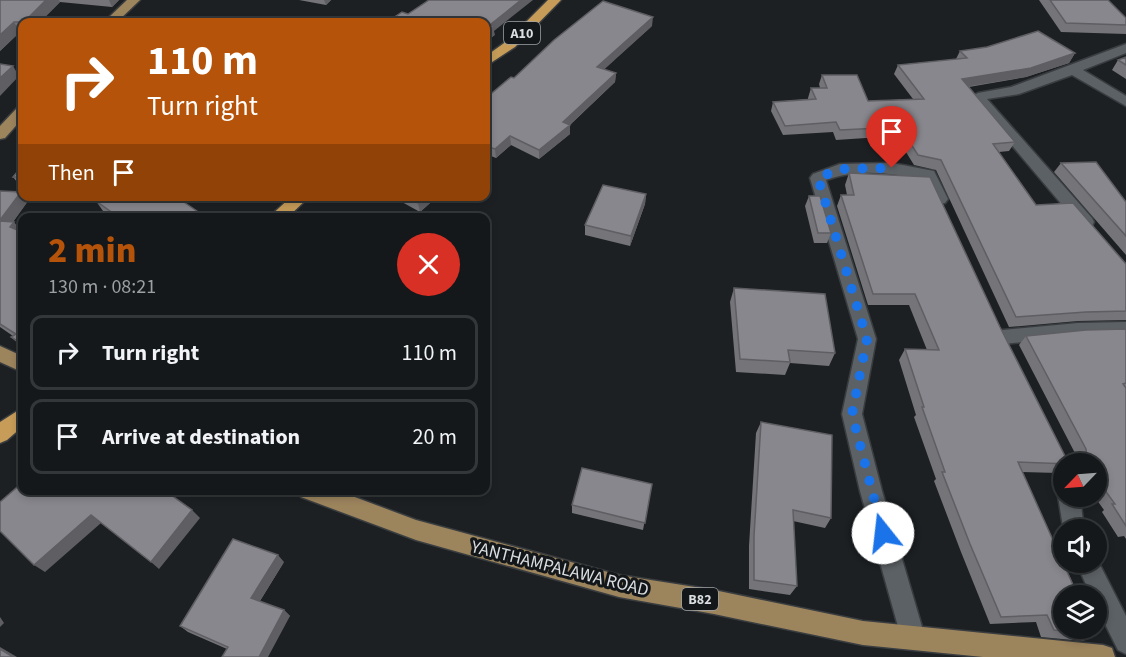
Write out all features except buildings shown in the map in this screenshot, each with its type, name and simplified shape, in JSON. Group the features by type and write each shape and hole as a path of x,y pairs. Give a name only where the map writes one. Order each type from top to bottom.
{"highway":[{"name":"A10","path":"490,59 511,44 555,0"},
{"path":"282,213 297,201"},
{"path":"0,434 18,419"}],"main road":[{"path":"114,18 134,0"},
{"path":"0,135 18,115"},
{"path":"0,353 18,363"},
{"name":"YANTHAMPALAWA ROAD","path":"322,495 416,530 620,586 714,602 863,633 913,636 969,649 1103,657"}],"street":[{"path":"1096,234 978,97 1014,91 1126,48"},
{"path":"1073,70 1126,102"},
{"path":"913,636 870,491 852,414 867,339 818,178 840,169 892,168 929,175 948,218"},
{"path":"993,315 1013,357"},
{"path":"1003,337 1078,330 1126,329"},
{"path":"1092,573 1126,642"}],"route":[{"path":"883,533 870,491 852,414 867,339 818,178 840,169 892,168"}]}
